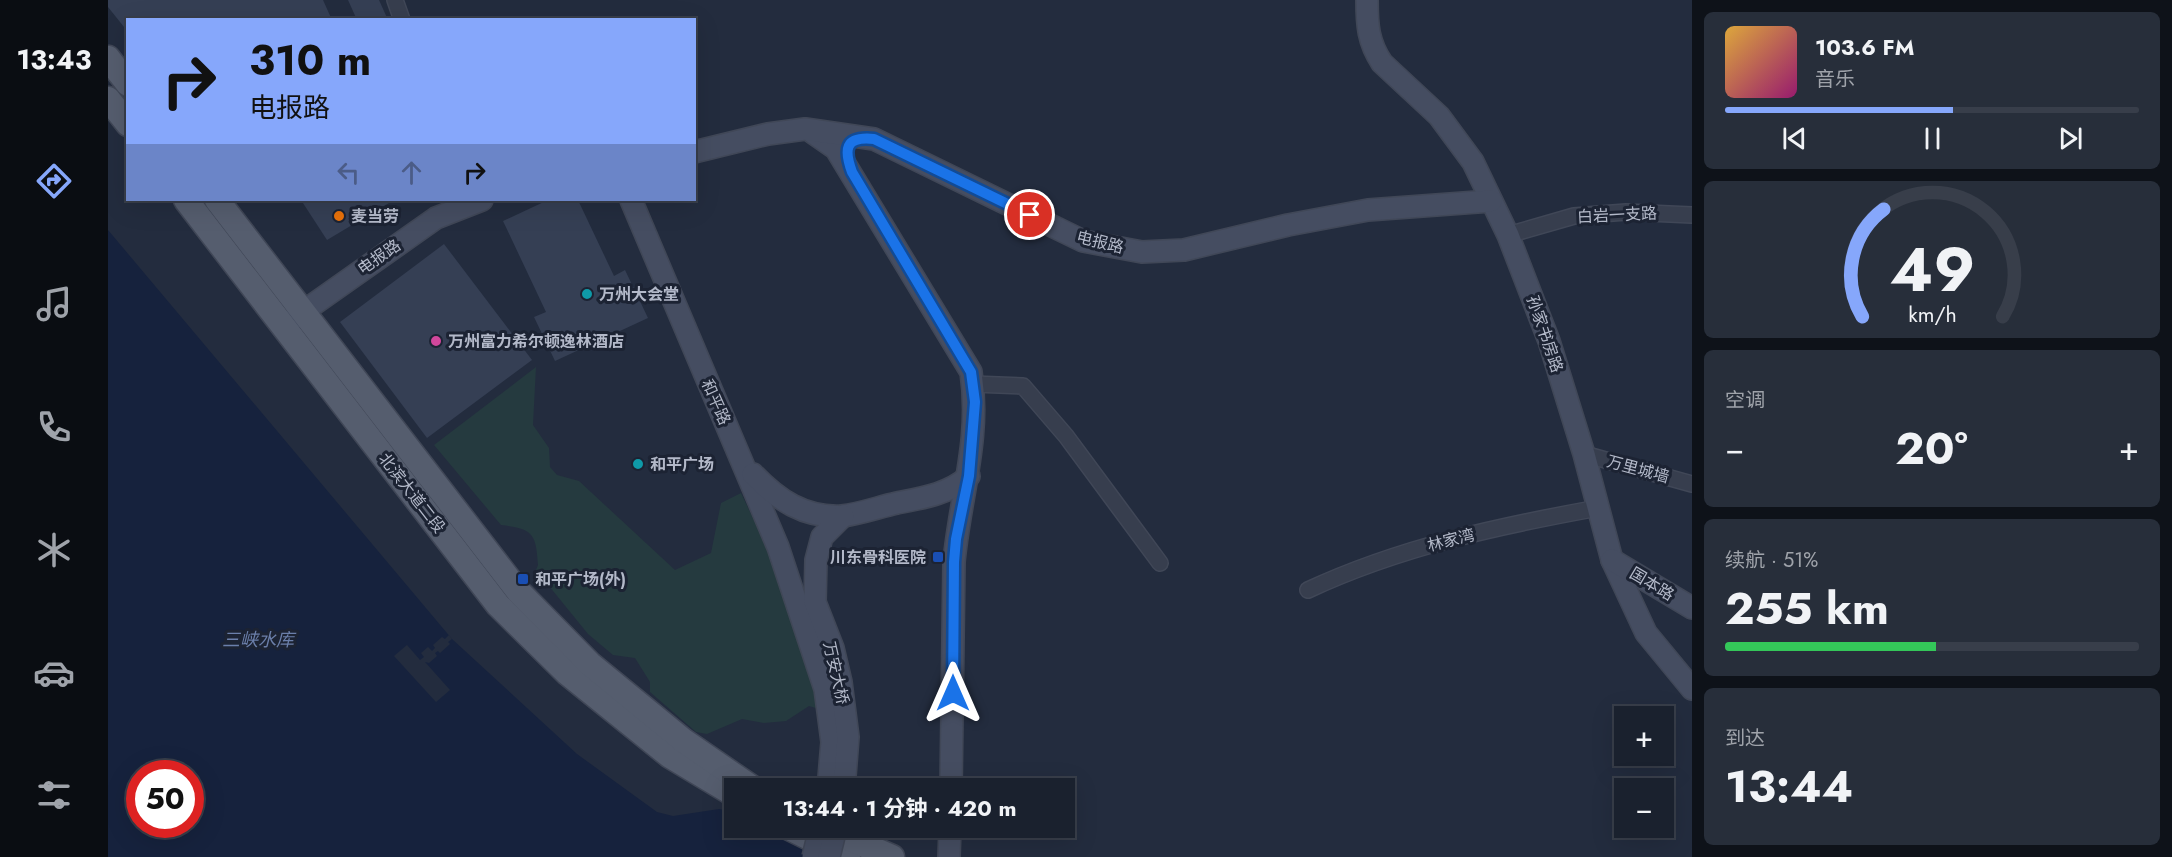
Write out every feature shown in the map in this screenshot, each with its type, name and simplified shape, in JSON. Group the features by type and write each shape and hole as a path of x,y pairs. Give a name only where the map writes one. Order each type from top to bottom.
{"main road":[{"name":"孙家书房路","path":"1367,0 1369,40 1376,53 1382,63 1452,132 1473,162 1508,235 1550,341 1584,454 1612,560 1646,633 1687,685 1692,688"},
{"path":"108,58 126,81"},
{"path":"108,99 126,122"},
{"name":"电报路","path":"696,152 768,134 805,129 869,139 1083,241 1142,252 1184,250 1288,225 1368,210 1491,201"},
{"path":"805,129 836,148 971,372 975,402 969,476 956,539 951,778"},
{"path":"852,172 845,154 848,146 855,141 869,139"},
{"name":"北滨大道二段","path":"187,201 498,605 567,673 677,748"},
{"name":"北滨大道二段","path":"218,201 519,591 677,748"},
{"name":"电报路","path":"283,326 439,209 477,201"},
{"name":"和平路","path":"623,201 639,222"},
{"name":"和平路","path":"631,201 744,465 778,547 790,583"},
{"path":"744,465 774,496 794,507 820,514 843,516 929,497 956,488 969,476"},
{"path":"929,497 945,504 952,518 956,539"},
{"name":"万安大桥","path":"843,516 822,537 816,560 814,602 833,648 843,693 848,737 845,778"},
{"name":"国本路","path":"1612,560 1692,608"},
{"name":"万安大桥","path":"790,583 825,689 832,742 829,778"},
{"path":"677,748 733,778"},
{"path":"677,748 724,786"},
{"path":"809,838 848,857"},
{"path":"813,857 820,838"},
{"path":"829,857 834,838"},
{"path":"847,838 892,857"},
{"path":"949,857 950,838"}],"street":[{"path":"395,0 401,18"},
{"name":"白岩一支路","path":"1508,235 1574,216 1626,212 1692,215"},
{"path":"973,384 1023,386 1066,436 1160,563"},
{"name":"万里城墙","path":"1584,454 1692,484"},
{"name":"林家湾","path":"1308,590 1344,573 1415,549 1523,522 1598,508"}],"green space":[{"path":"536,367 533,425 549,448 550,467 557,475 579,481 675,570 711,553 721,503 741,493 786,599 805,655 819,709 809,706 786,721 764,723 742,719 707,734 696,732 650,692 650,682 635,658 613,655 588,634 536,570 538,565 536,546 531,534 520,528 501,525 434,445"}],"water":[{"name":"三峡水库","path":"108,230 452,639 577,754 657,812 673,816 724,810 724,838 791,838 829,857 108,857"}],"pier":[{"path":"449,635 452,639 448,642 450,644 440,653 438,651 435,653 437,656 429,663 425,662 450,690 436,702 394,656 407,645 420,660 424,657 421,653 428,647 432,651 435,648 433,645 442,637 445,639"}],"building":[{"path":"108,0 323,0 331,18 126,18 126,30 108,7"},
{"path":"348,0 379,0 387,18 356,18"},
{"path":"302,201 392,201 327,240"},
{"name":"万州大会堂","path":"546,201 578,201 614,276 625,270 648,318 555,361 534,317 546,312 503,221"},
{"name":"万州富力希尔顿逸林酒店","path":"444,244 532,360 427,438 340,322"}],"place":[{"name":"麦当劳","path":"339,216"},
{"name":"万州大会堂","path":"587,294"},
{"name":"万州富力希尔顿逸林酒店","path":"436,341"},
{"name":"和平广场","path":"638,464"},
{"name":"川东骨科医院","path":"938,557"},
{"name":"和平广场(外)","path":"523,579"}],"route":[{"path":"953,693 954,562 956,539 969,476 975,402 971,372 852,172 845,154 848,146 855,141 874,139 1030,215"}]}
